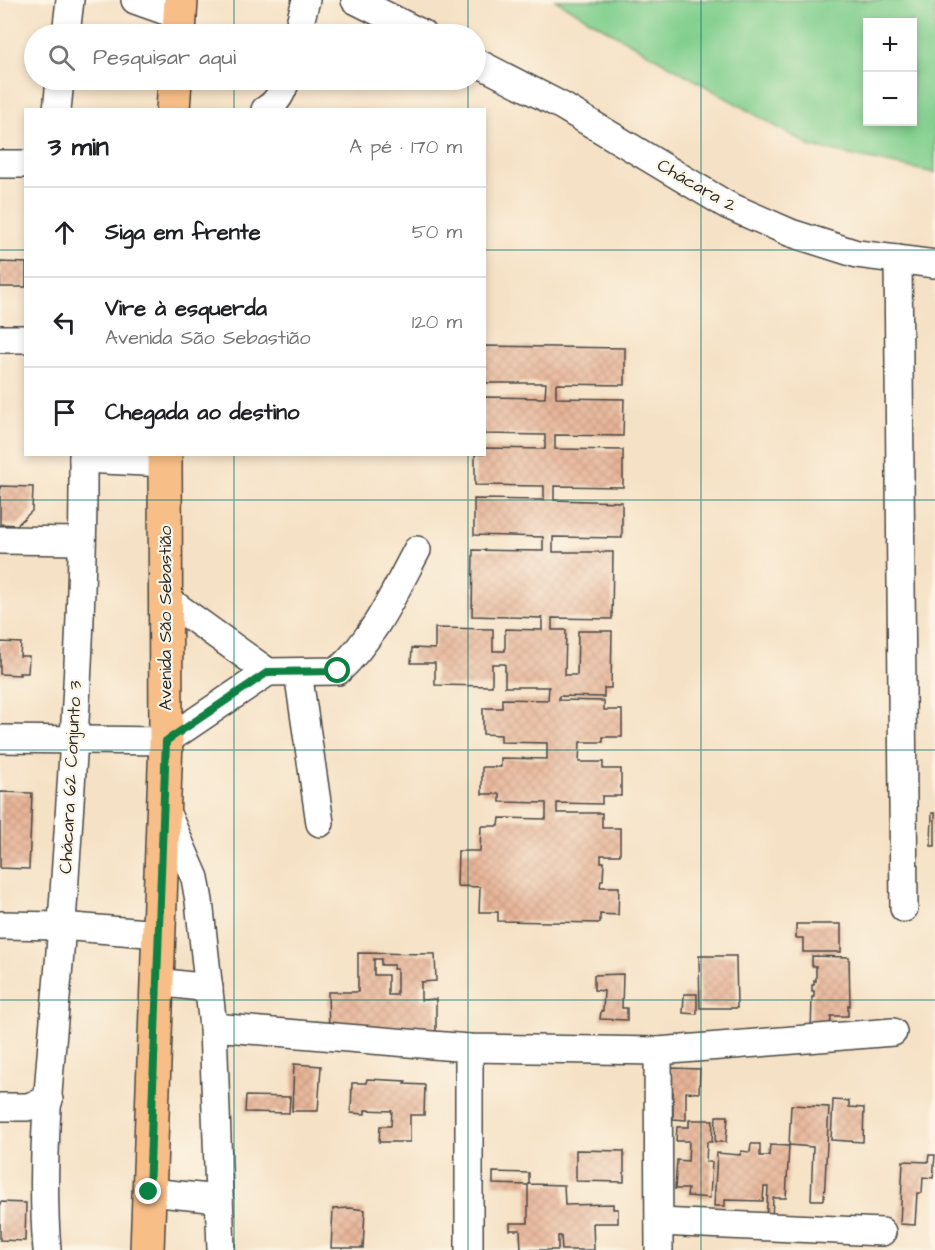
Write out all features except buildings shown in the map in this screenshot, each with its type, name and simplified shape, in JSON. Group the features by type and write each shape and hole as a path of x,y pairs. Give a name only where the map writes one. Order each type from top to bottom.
{"main road":[{"path":"173,108 174,90"},
{"name":"Avenida São Sebastião","path":"147,1250 166,741 165,459"}],"street":[{"path":"67,24 70,0"},
{"path":"135,0 180,17"},
{"path":"300,24 306,0"},
{"path":"355,0 403,24"},
{"name":"Chácara 2","path":"486,67 562,106 727,205 791,233 857,254 935,264"},
{"path":"57,108 59,90"},
{"path":"268,108 273,105 283,90"},
{"path":"0,164 24,164"},
{"path":"898,259 904,908"},
{"path":"0,339 24,339"},
{"path":"83,457 165,459"},
{"name":"Chácara 62 Conjunto 3","path":"47,1250 44,1209 49,1100 74,740 83,457"},
{"path":"0,540 82,541"},
{"path":"0,739 166,741 268,672 338,671 356,655 380,620 417,550"},
{"path":"165,598 268,672"},
{"path":"298,672 320,822"},
{"path":"163,806 195,878 213,1027 221,1250"},
{"path":"0,925 62,926 159,934"},
{"path":"157,982 209,988"},
{"path":"213,1027 469,1048 658,1051 893,1032"},
{"path":"469,1048 469,1250"},
{"path":"658,1051 658,1250"},
{"path":"0,1107 27,1107 49,1100"},
{"path":"149,1192 219,1199"},
{"path":"659,1222 882,1232"}],"green space":[{"path":"555,0 935,0 935,173 812,147"}],"route":[{"path":"149,1192 166,741 268,672 338,671"}]}
